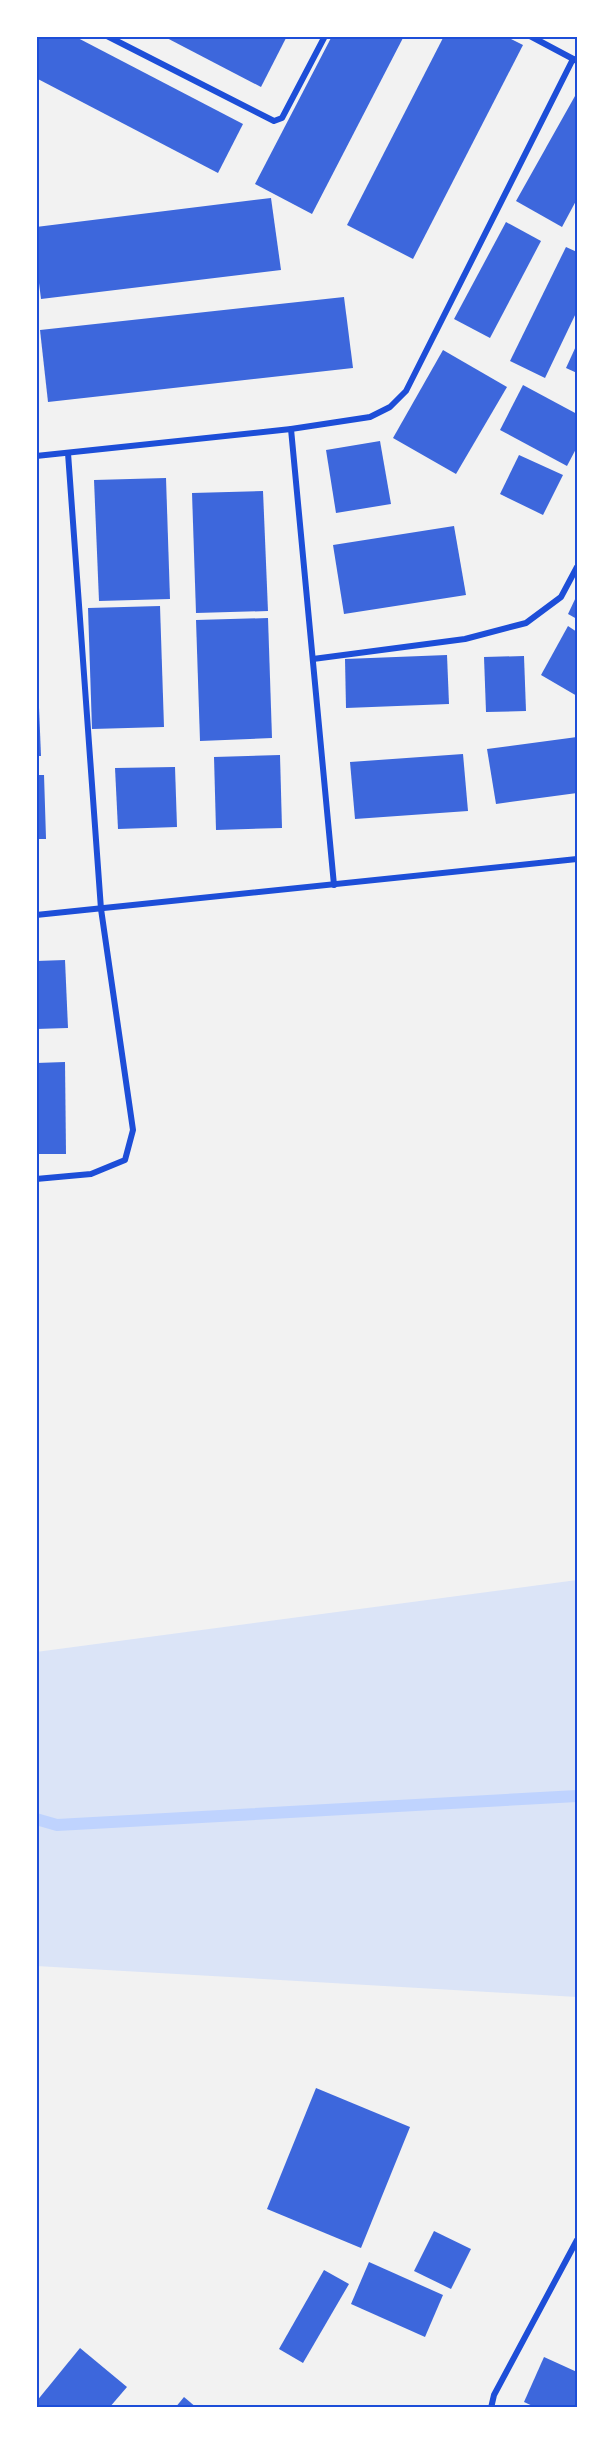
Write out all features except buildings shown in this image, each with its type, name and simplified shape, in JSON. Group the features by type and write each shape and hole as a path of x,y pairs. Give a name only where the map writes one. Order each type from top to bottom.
{"street":[{"path":"107,36 274,121 282,118 325,36"},
{"path":"36,456 291,429 370,417 390,407 406,392 575,60 530,36"},
{"path":"291,429 334,885"},
{"path":"36,1179 91,1174 125,1160 134,1130 101,909 68,453"},
{"path":"313,659 465,639 526,623 561,597 577,567"},
{"path":"36,915 577,859"},
{"path":"491,2408 494,2395 577,2240"}],"shaded area":[{"path":"577,1580 577,1997 36,1966 36,1652"}],"waterway":[{"path":"36,1819 57,1825 577,1796"}]}
